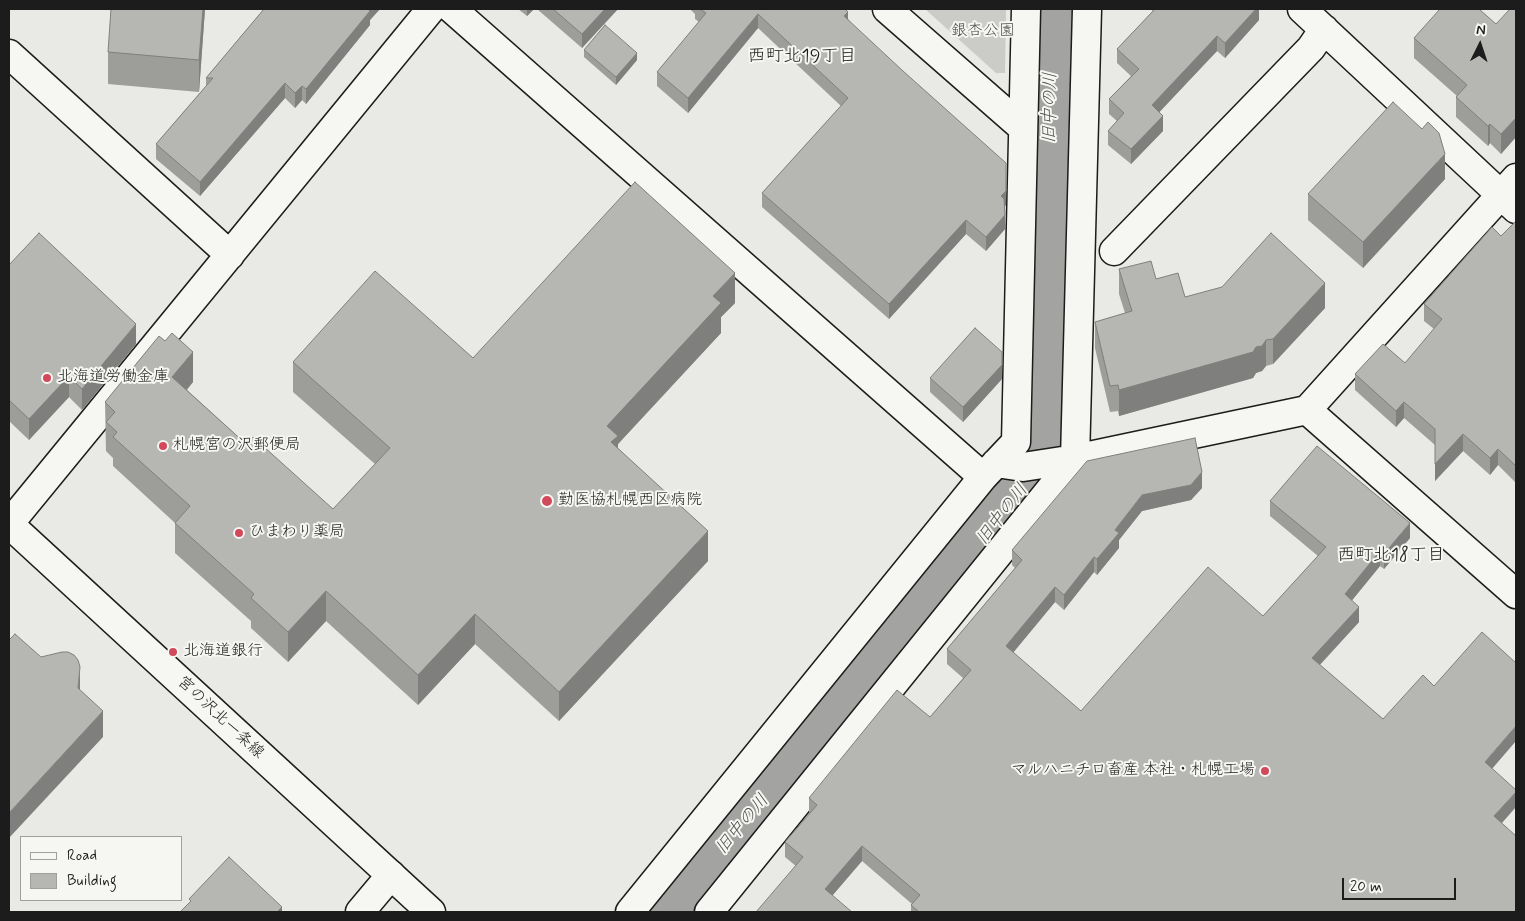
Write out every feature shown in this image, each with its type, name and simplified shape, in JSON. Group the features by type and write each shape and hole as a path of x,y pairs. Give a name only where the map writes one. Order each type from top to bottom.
{"street":[{"path":"9,524 432,9"},
{"path":"452,9 1001,469 1067,460 1308,410 1511,194 1302,9"},
{"path":"887,9 1023,128"},
{"path":"630,912 1001,469 1016,442 1026,9"},
{"path":"710,912 1067,460 1087,9"},
{"path":"1114,251 1311,48 1324,29"},
{"path":"9,54 230,255"},
{"path":"1308,410 1516,594"},
{"name":"宮の沢北一条線","path":"9,524 432,912"},
{"path":"360,912 391,875"}],"green space":[{"name":"銀杏公園","path":"925,9 1006,9 1005,73 996,73"}],"building":[{"path":"111,9 203,9 199,60 108,52"},
{"path":"264,9 368,9 370,11 306,89 302,86 295,93 285,83 200,182 156,144 213,78 206,78"},
{"path":"553,9 605,9 582,34"},
{"path":"700,9 845,9 848,12 844,16 1006,163 1006,191 1001,196 1004,199 1005,215 986,237 966,220 889,304 762,193 848,98 758,14 688,98 657,72 706,13"},
{"path":"1155,9 1256,9 1225,43 1217,36 1152,105 1163,116 1131,149 1108,131 1124,113 1109,99 1139,69 1117,49"},
{"path":"1440,9 1479,9 1496,24 1510,9 1516,9 1516,118 1501,134 1490,124 1488,126 1456,97 1467,85 1414,38"},
{"path":"605,25 637,53 616,77 584,50"},
{"path":"1393,102 1422,129 1428,122 1439,133 1445,154 1363,242 1308,194"},
{"name":"勤医協札幌西区病院","path":"635,182 735,273 713,296 721,303 607,426 618,436 611,442 708,531 559,692 475,614 418,675 326,591 288,632 251,598 254,594 175,523 190,506 113,437 117,432 106,422 115,412 105,402 159,336 165,341 172,333 193,352 172,377 246,444 253,437 333,509 390,448 293,362 375,271 473,358"},
{"path":"1516,221 1516,466 1498,449 1490,458 1463,434 1435,464 1435,429 1404,402 1396,411 1355,374 1383,344 1405,363 1442,319 1424,304 1492,227 1501,236"},
{"name":"北海道労働金庫","path":"39,233 136,324 82,389 69,376 29,419 9,400 9,265"},
{"path":"1271,233 1325,283 1273,339 1266,340 1262,346 1256,347 1253,352 1119,390 1118,385 1110,386 1095,322 1132,311 1119,269 1151,261 1156,279 1178,273 1185,297 1222,287"},
{"path":"975,328 1002,352 1002,365 963,407 930,378"},
{"name":"マルハニチロ畜産 本社・札幌工場","path":"1195,438 1202,472 1191,485 1142,495 1115,530 1119,533 1097,559 1094,557 1064,595 1055,587 1006,646 1081,711 1208,567 1263,616 1326,547 1270,501 1317,446 1410,523 1384,554 1380,551 1345,594 1359,607 1312,658 1383,719 1423,675 1434,686 1482,632 1516,663 1516,726 1485,762 1516,790 1494,816 1516,836 1516,912 919,912 911,905 920,895 862,846 825,889 852,912 756,912 803,857 785,842 817,805 809,798 897,690 930,717 971,670 947,649 1022,560 1012,550 1087,461"},
{"path":"15,634 41,657 62,652 74,655 80,667 78,688 103,711 9,813 9,640"},
{"path":"229,857 282,907 277,912 180,912 191,901 189,899"}],"waterway":[{"name":"旧中の川","path":"669,912 1028,489 1048,423 1050,117 1054,9"}],"place":[{"name":"北海道労働金庫","path":"47,378"},
{"name":"札幌宮の沢郵便局","path":"163,446"},
{"name":"勤医協札幌西区病院","path":"547,501"},
{"name":"ひまわり薬局","path":"239,533"},
{"name":"北海道銀行","path":"173,652"},
{"name":"マルハニチロ畜産 本社・札幌工場","path":"1265,771"}],"district":[{"name":"西町北19丁目","path":"802,57"},
{"name":"西町北18丁目","path":"1391,556"}]}
